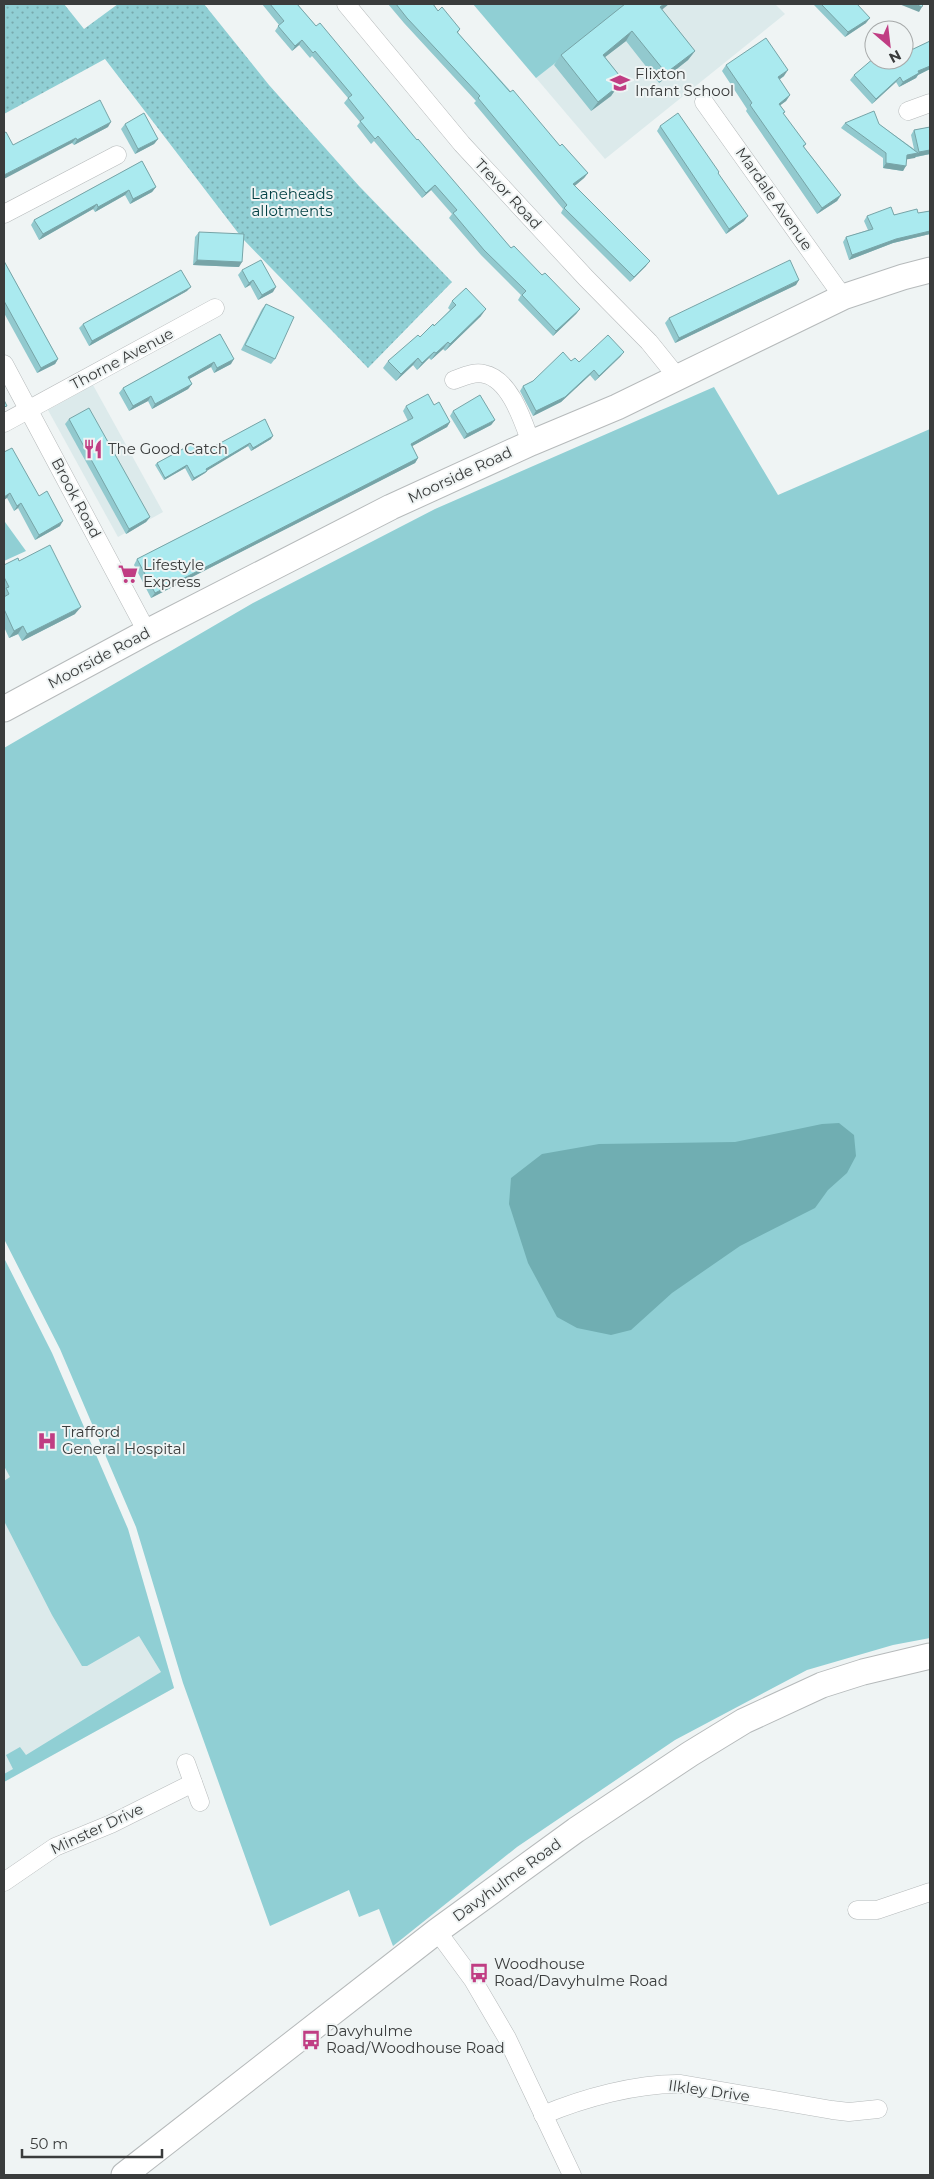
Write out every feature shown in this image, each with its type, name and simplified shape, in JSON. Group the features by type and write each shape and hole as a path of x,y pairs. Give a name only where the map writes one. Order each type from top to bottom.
{"street":[{"name":"Trevor Road","path":"346,4 462,144 586,278 649,342 678,378"},
{"name":"Mardale Avenue","path":"704,102 844,297"},
{"path":"908,111 930,103"},
{"path":"4,214 117,155"},
{"name":"Moorside Road","path":"4,709 147,632 391,507 531,443 617,407 844,297 930,270"},
{"name":"Thorne Avenue","path":"4,423 215,308"},
{"name":"Brook Road","path":"4,364 147,632"},
{"path":"454,380 472,374 485,374 498,382 512,397 531,443"},
{"name":"Davyhulme Road","path":"124,2175 437,1931 576,1830 690,1754 744,1721 822,1685 863,1672 930,1656"},
{"path":"186,1763 200,1802"},
{"name":"Minster Drive","path":"4,1882 54,1847 111,1824 193,1783"},
{"path":"857,1910 877,1910 930,1892"},
{"path":"437,1931 485,2000 507,2038 572,2175"},
{"name":"Ilkley Drive","path":"543,2115 574,2103 665,2084 681,2084 849,2112 878,2109"}],"shaded area":[{"name":"Flixton Infant School","path":"473,4 775,4 785,14 605,159"},
{"path":"93,385 163,512 118,537 48,410"},
{"path":"839,1123 854,1135 856,1156 847,1173 828,1190 815,1208 740,1246 672,1293 631,1330 611,1335 577,1328 557,1317 528,1263 509,1204 511,1178 542,1154 599,1144 735,1142 822,1124"},
{"name":"Trafford General Hospital","path":"4,1258 52,1353 128,1529 174,1688 4,1782"}],"green space":[{"name":"Laneheads allotments","path":"4,4 64,4 84,29 118,4 204,4 269,85 359,186 452,282 368,368 242,238 105,59 4,114"},
{"path":"473,4 631,4 536,78"},
{"path":"714,387 778,495 930,429 930,1638 893,1645 807,1670 675,1740 517,1847 393,1946 379,1909 359,1917 349,1890 270,1926 183,1683 136,1527 60,1349 4,1239 4,748 253,603 435,509"},
{"path":"4,523 26,551 4,561"},
{"name":"Trafford General Hospital","path":"4,1258 52,1353 128,1529 174,1688 4,1782 4,1774 13,1769 6,1755 20,1747 26,1755 161,1672 139,1636 87,1666 82,1666 52,1615 4,1521 4,1481 10,1477 4,1466"}],"building":[{"path":"270,4 297,4 316,26 320,23 417,140 511,248 514,246 542,275 545,273 580,309 556,331 522,295 526,291 484,250 453,213 457,210 435,185 426,193 378,136 375,139 360,121 364,118 348,98 352,95 315,51 313,53 302,40 295,46 278,26 284,21"},
{"path":"396,4 433,4 438,11 442,7 460,29 457,32 510,92 513,90 560,146 562,144 588,173 573,184 650,261 634,277 564,208 567,205 478,98 480,96"},
{"path":"625,4 664,4 660,7 695,51 666,73 632,31 603,55 619,75 613,80 618,86 598,102 561,55"},
{"path":"821,4 857,4 870,18 864,20 848,32"},
{"path":"766,38 788,70 778,77 790,95 779,104 785,112 783,113 806,144 803,146 841,195 822,208 750,105 752,103 726,65"},
{"path":"930,41 930,66 918,71 919,73 903,82 900,77 876,99 854,75 864,66 864,70 914,70 914,49"},
{"path":"100,100 111,122 4,175 4,133 6,132 13,145"},
{"path":"874,111 879,124 918,153 907,155 906,166 886,163 886,153 845,123"},
{"path":"144,113 158,139 138,149 125,124"},
{"path":"678,113 748,216 729,229 660,126"},
{"path":"930,127 930,150 919,152 914,130"},
{"path":"142,161 156,187 133,199 129,190 98,207 97,204 43,234 34,220"},
{"path":"891,207 894,215 917,209 918,213 930,211 930,231 896,239 852,255 846,237 873,229 867,216"},
{"path":"199,232 244,234 242,262 197,260"},
{"path":"261,260 276,287 262,295 253,280 249,283 242,270"},
{"path":"790,260 799,280 679,338 669,318"},
{"path":"4,261 58,359 41,368 4,301"},
{"path":"181,270 191,287 92,341 83,324"},
{"path":"466,288 486,309 450,344 448,342 422,363 418,358 401,374 388,361 418,335 420,337 433,324 434,326 456,305 452,301"},
{"path":"266,304 294,317 275,359 245,345"},
{"path":"220,334 234,359 217,368 214,362 188,377 192,384 155,404 151,396 133,406 123,388"},
{"path":"608,335 624,352 599,376 594,370 565,397 536,411 523,386 533,381 563,352 571,361 575,358 579,362"},
{"path":"428,394 434,405 439,402 450,422 411,444 418,458 155,593 137,559 413,418 406,406"},
{"path":"480,395 495,420 467,434 453,411"},
{"path":"89,408 150,517 129,529 69,419"},
{"path":"265,419 273,436 253,448 250,443 194,478 187,465 165,478 157,463 192,444 198,455"},
{"path":"12,448 39,496 47,491 63,521 39,535 21,503 17,506 10,493 4,497 4,452"},
{"path":"50,545 81,607 27,634 23,626 14,631 4,609 4,597 9,594 6,588 9,587 4,577 4,565 18,558 19,561"}],"place":[{"name":"Flixton Infant School","path":"620,83"},
{"name":"The Good Catch","path":"93,449"},
{"name":"Lifestyle Express","path":"128,574"},
{"name":"Trafford General Hospital","path":"47,1441"},
{"name":"Woodhouse Road/Davyhulme Road","path":"479,1973"},
{"name":"Davyhulme Road/Woodhouse Road","path":"311,2040"}]}
